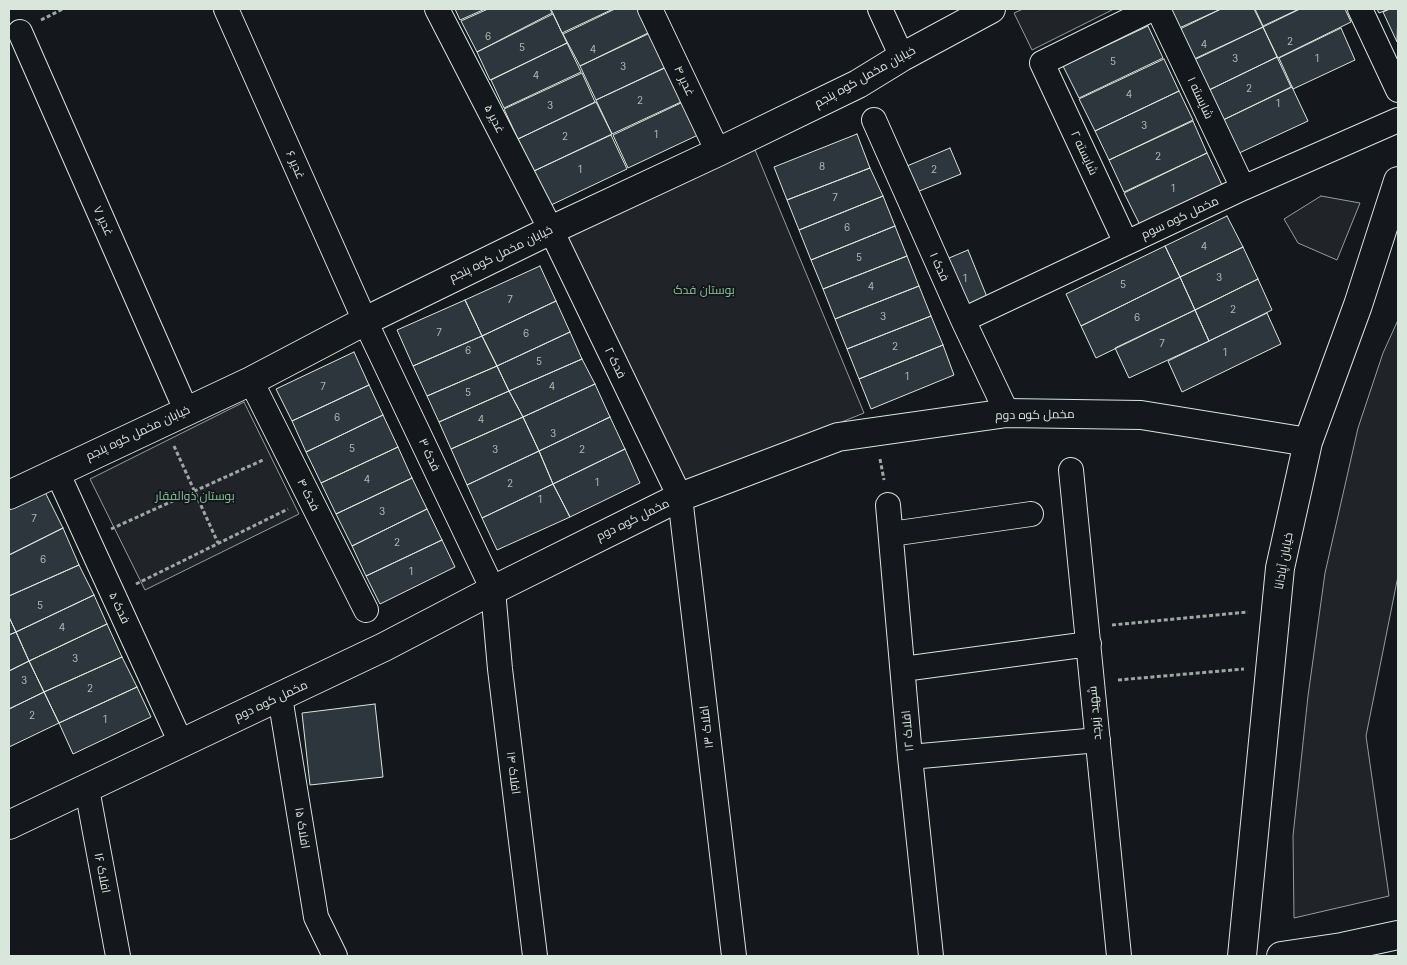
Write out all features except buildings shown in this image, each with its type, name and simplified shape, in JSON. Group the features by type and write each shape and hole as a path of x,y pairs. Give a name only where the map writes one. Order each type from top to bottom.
{"street":[{"name":"غدیر ۶","path":"226,9 364,320"},
{"name":"غدیر ۵","path":"437,9 551,230"},
{"name":"غدیر ۴","path":"650,9 718,152"},
{"path":"880,9 902,57"},
{"name":"خیابان مخمل کوه پنجم","path":"9,495 251,381 364,320 858,84 902,57 991,9"},
{"name":"شایسته ۲","path":"1126,243 1042,63 1152,9"},
{"name":"شایسته ۱","path":"1158,9 1243,188"},
{"path":"1360,9 1398,90"},
{"name":"غدیر ۷","path":"20,32 175,416"},
{"name":"فدک ۱","path":"874,120 963,320 1007,413"},
{"name":"مخمل کوه سوم","path":"963,320 1243,188 1398,120"},
{"name":"خیابان آپادانا","path":"1242,956 1280,568 1308,442 1358,305 1398,181"},
{"name":"فدک ۲","path":"551,230 680,497"},
{"name":"فدک ۳","path":"364,320 493,590"},
{"name":"فدک ۴","path":"251,381 366,610"},
{"name":"مخمل کوه دوم","path":"9,826 384,647 493,590 680,497 838,437 1007,413 1141,415 1308,442"},
{"name":"شهید زبرجد","path":"1071,470 1119,956"},
{"name":"فدک ۵","path":"57,472 181,743"},
{"name":"افلاک ۱۳","path":"680,497 734,956"},
{"name":"افلاک ۱۲","path":"888,505 910,757 931,956"},
{"path":"891,534 1031,514"},
{"name":"افلاک ۱۴","path":"493,590 501,678 535,956"},
{"path":"903,669 1088,636"},
{"name":"افلاک ۱۵","path":"280,697 316,917 334,956"},
{"path":"910,757 1098,740"},
{"name":"افلاک ۱۶","path":"87,789 118,956"},
{"path":"1281,956 1342,947 1398,935"}],"path":[{"path":"175,416 195,491 218,543"},
{"path":"874,431 888,505"},
{"path":"88,540 286,450"},
{"path":"113,595 310,498"},
{"path":"1088,636 1276,609"},
{"path":"1092,682 1271,667"}],"green space":[{"path":"1023,9 1114,9 1032,50 1014,13"},
{"name":"بوستان فدک","path":"755,150 864,413 685,485 568,237"},
{"path":"1321,196 1360,203 1337,260 1298,243 1284,219"},
{"path":"1398,320 1398,576 1366,736 1389,896 1294,918 1293,836 1308,696 1325,573 1358,428 1383,353"},
{"name":"بوستان ذوالفقار","path":"244,402 299,514 145,590 90,479"}]}
